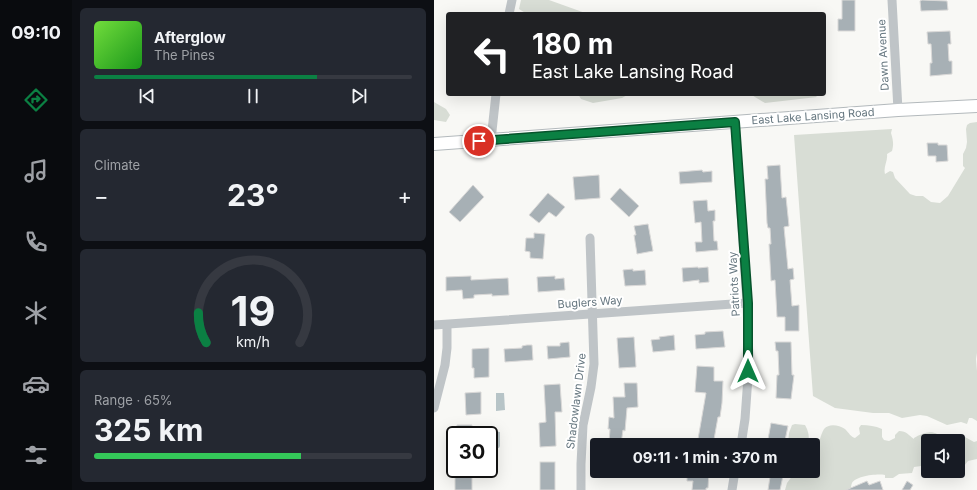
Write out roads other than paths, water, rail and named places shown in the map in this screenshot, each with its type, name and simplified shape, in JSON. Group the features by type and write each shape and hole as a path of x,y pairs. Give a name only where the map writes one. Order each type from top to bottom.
{"main road":[{"name":"East Lake Lansing Road","path":"434,144 898,110 977,106"}],"street":[{"path":"510,12 512,0"},
{"name":"Dawn Avenue","path":"892,0 898,110"},
{"path":"491,140 496,96"},
{"name":"Patriots Way","path":"735,122 748,303 749,363 747,402 741,438"},
{"name":"Shadowlawn Drive","path":"581,490 580,464 583,425 594,364 590,238"},
{"name":"Buglers Way","path":"434,325 748,303"},
{"path":"434,408 445,365 447,325"},
{"path":"732,490 734,478"}]}
